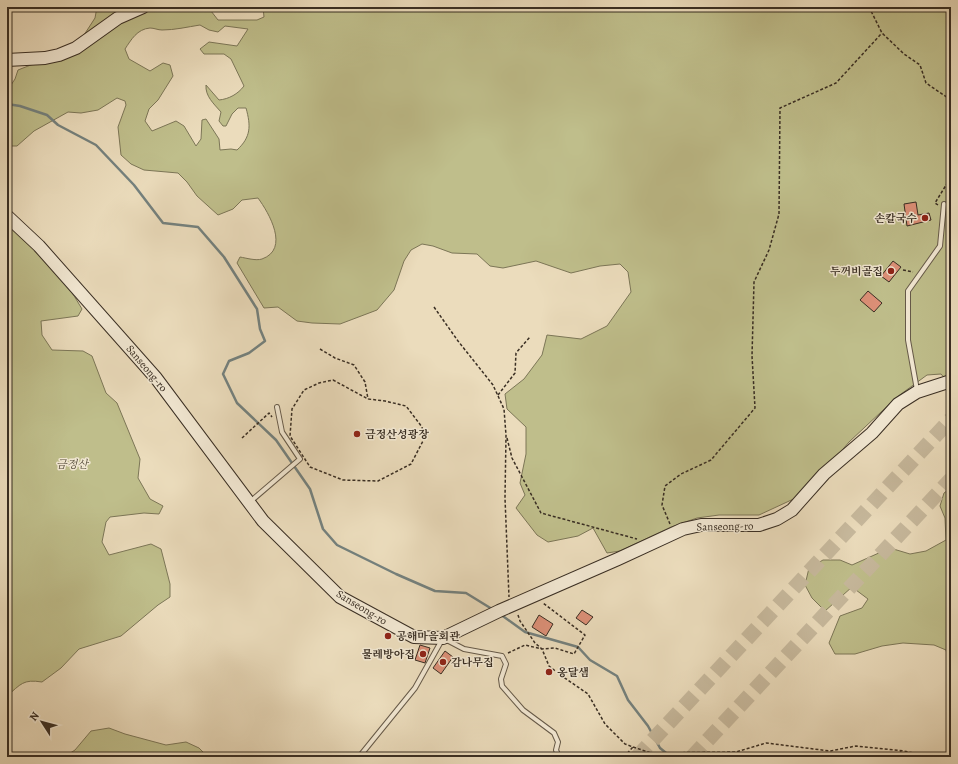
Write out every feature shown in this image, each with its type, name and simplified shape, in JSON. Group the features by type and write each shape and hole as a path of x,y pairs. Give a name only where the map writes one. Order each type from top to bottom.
{"main road":[{"path":"7,60 45,58 59,55 76,48 118,18 143,7"},
{"name":"Sanseong-ro","path":"7,216 39,246 156,378 263,521 340,597 414,637 443,638 504,609 691,526 759,525 777,519 800,502 834,464 872,433 898,404 917,392 951,381"}],"lane":[{"path":"917,392 908,340 908,291 940,246 944,204"},
{"path":"249,503 300,459 282,432 277,407"},
{"path":"359,757 415,688 443,638 464,649 502,656 506,664 501,679 502,686 523,710 554,733 558,742 556,750 559,757"}],"path":[{"path":"869,7 882,33 904,54 920,65 926,83 951,100"},
{"path":"674,533 662,505 665,486 681,474 710,460 755,408 752,356 754,282 769,250 779,214 780,108 836,83 882,33"},
{"path":"944,204 938,205 935,203 951,177"},
{"path":"902,270 921,274"},
{"path":"434,307 458,341 493,385 504,409 506,435 506,551 504,609 520,621 532,639 542,649 549,666 588,694 605,724 624,744 651,753 736,752 766,743 830,750 856,746 901,751 933,757"},
{"path":"498,395 515,373 516,353 530,337"},
{"path":"320,349 335,358 354,365 365,382 368,398"},
{"path":"333,380 368,398 406,406 422,427 424,439 411,464 378,480 343,480 310,467 290,436 292,409 304,390 319,383 333,380"},
{"path":"242,438 262,419"},
{"path":"506,435 512,458 542,513 652,543"},
{"path":"502,656 525,645 542,649 555,648 574,654 585,635 534,596"},
{"path":"624,757 633,747"},
{"path":"898,757 901,751"}],"green space":[{"path":"97,7 211,7 211,11 218,20 257,20 264,17 263,7 951,7 951,380 947,381 941,374 927,375 897,397 849,442 822,474 800,496 759,515 719,515 697,518 671,527 620,551 607,553 593,528 578,536 548,542 537,535 516,508 525,495 520,483 526,454 526,427 507,409 505,394 524,379 542,355 547,335 581,339 607,326 631,292 628,272 620,264 600,266 571,273 536,261 503,268 490,266 477,254 452,253 433,246 422,244 411,250 404,261 394,290 377,310 340,324 297,321 278,307 264,308 237,263 240,257 260,260 270,254 275,247 275,230 267,212 258,198 242,200 233,209 218,215 197,196 187,182 178,173 144,170 131,164 121,155 118,127 126,105 125,101 117,98 98,110 81,113 68,112 34,131 17,146 7,146 7,91 15,79 18,70 46,59 71,55 95,18","holes":["200,25 209,30 218,32 225,26 248,29 237,46 209,42 200,49 204,54 224,54 231,59 244,86 233,96 219,100 206,85 208,96 221,112 219,121 223,126 226,126 232,114 238,108 246,108 249,120 249,131 242,145 237,150 220,150 219,139 206,119 202,120 201,139 196,146 184,126 176,121 152,131 145,121 149,109 158,100 173,76 170,65 163,63 150,71 129,59 125,49 135,36 141,30 145,29 150,28 167,30"]},
{"name":"금정산","path":"7,221 48,262 82,309 78,316 41,321 42,335 52,350 83,351 92,356 106,393 117,403 140,459 138,478 150,499 163,506 159,514 144,513 110,517 106,522 102,542 109,555 151,544 161,549 170,584 170,597 158,605 121,636 79,649 61,668 42,682 30,681 23,683 7,696"},
{"path":"951,488 951,671 946,650 934,645 903,643 882,646 855,654 835,654 829,643 840,616 862,608 868,599 852,587 825,611 812,598 805,585 809,568 823,560 840,560 852,565 890,548 910,554 926,551 946,540 945,518 940,506 944,493"},
{"path":"109,728 166,745 186,742 199,748 208,757 64,757 75,750 91,731"}],"building":[{"path":"916,202 918,215 929,213 931,220 907,226 904,204"},
{"name":"두꺼비골집","path":"893,261 901,267 889,282 881,276"},
{"path":"868,291 882,303 874,312 860,300"},
{"path":"582,610 593,617 586,625 576,618"},
{"path":"539,615 553,624 546,636 532,627"},
{"name":"물레방아집","path":"420,645 430,648 425,663 415,660"},
{"name":"감나무집","path":"445,651 453,657 441,674 433,668"}],"waterway":[{"path":"7,104 20,106 47,115 58,125 96,145 134,185 163,223 198,227 224,257 257,309 260,329 265,341 249,353 229,361 223,374 237,403 276,440 310,489 323,529 337,545 435,591 466,593 492,609"},
{"path":"500,614 525,632 578,647 590,660 617,676 628,700 648,726 660,748 671,757"}],"tunnel":[{"path":"637,757 951,419"},
{"path":"692,757 951,479"}],"place":[{"name":"손칼국수","path":"925,218"},
{"name":"두꺼비골집","path":"891,271"},
{"name":"금정산성광장","path":"357,434"},
{"name":"공해마을회관","path":"388,636"},
{"name":"물레방아집","path":"423,654"},
{"name":"감나무집","path":"443,662"},
{"name":"옹달샘","path":"549,672"}]}
